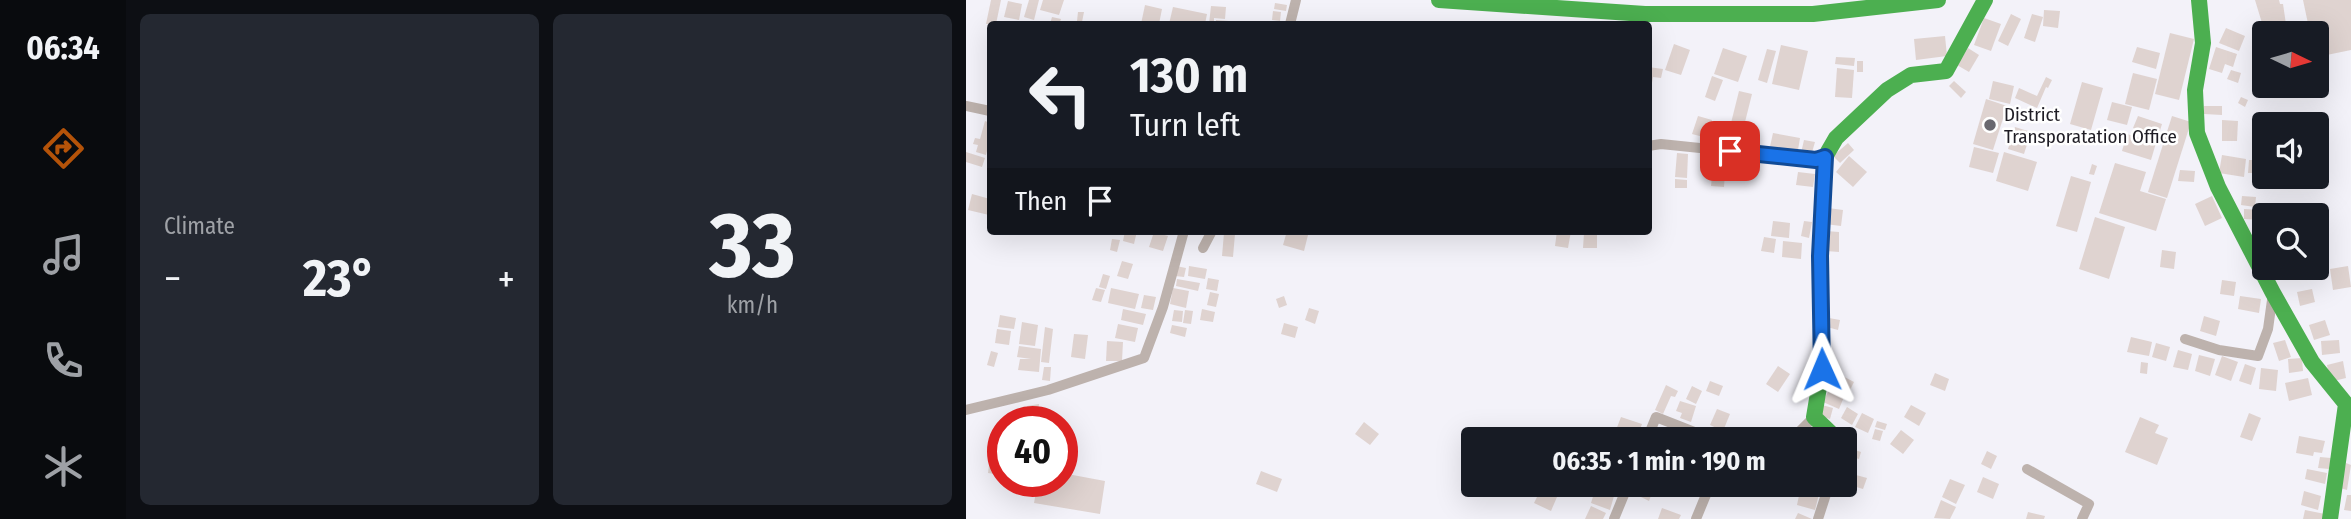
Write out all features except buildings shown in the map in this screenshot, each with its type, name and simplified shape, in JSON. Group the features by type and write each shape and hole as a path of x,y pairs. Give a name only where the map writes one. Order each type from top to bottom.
{"main road":[{"path":"1439,0 1646,14 1812,14 1938,0"},
{"path":"1824,427 1814,418 1822,369 1820,256 1825,157 1836,138 1887,90 1911,75 1946,71 1985,0"},
{"path":"2199,0 2203,43 2195,90 2197,134 2218,187 2273,293 2312,362 2349,403 2330,519"}],"street":[{"path":"1291,21 1296,0"},
{"path":"966,106 987,110"},
{"path":"1652,145 1661,144 1816,160 1825,157"},
{"path":"966,410 1048,390 1143,359 1163,307 1183,235"},
{"path":"1203,248 1210,235"},
{"path":"2185,339 2219,350 2258,356 2268,329 2273,293"},
{"path":"1652,427 1656,417 1681,427"},
{"path":"1804,427 1814,418"},
{"path":"2026,469 2089,504 2082,519"},
{"path":"1614,519 1623,497"},
{"path":"1696,519 1705,497"},
{"path":"1818,519 1825,497"}],"traffic: fast":[{"path":"1439,0 1645,14 1813,14 1938,0"},
{"path":"1824,427 1814,417 1822,369 1820,256 1825,157 1836,138 1887,90 1911,75 1946,71 1985,0"},
{"path":"2199,0 2203,43 2195,90 2197,133 2218,187 2273,293 2312,362 2346,404 2330,519"}],"place":[{"name":"District Transporatation Office","path":"1990,125"}],"route":[{"path":"1730,151 1816,160 1825,157 1820,256 1822,369"}]}
